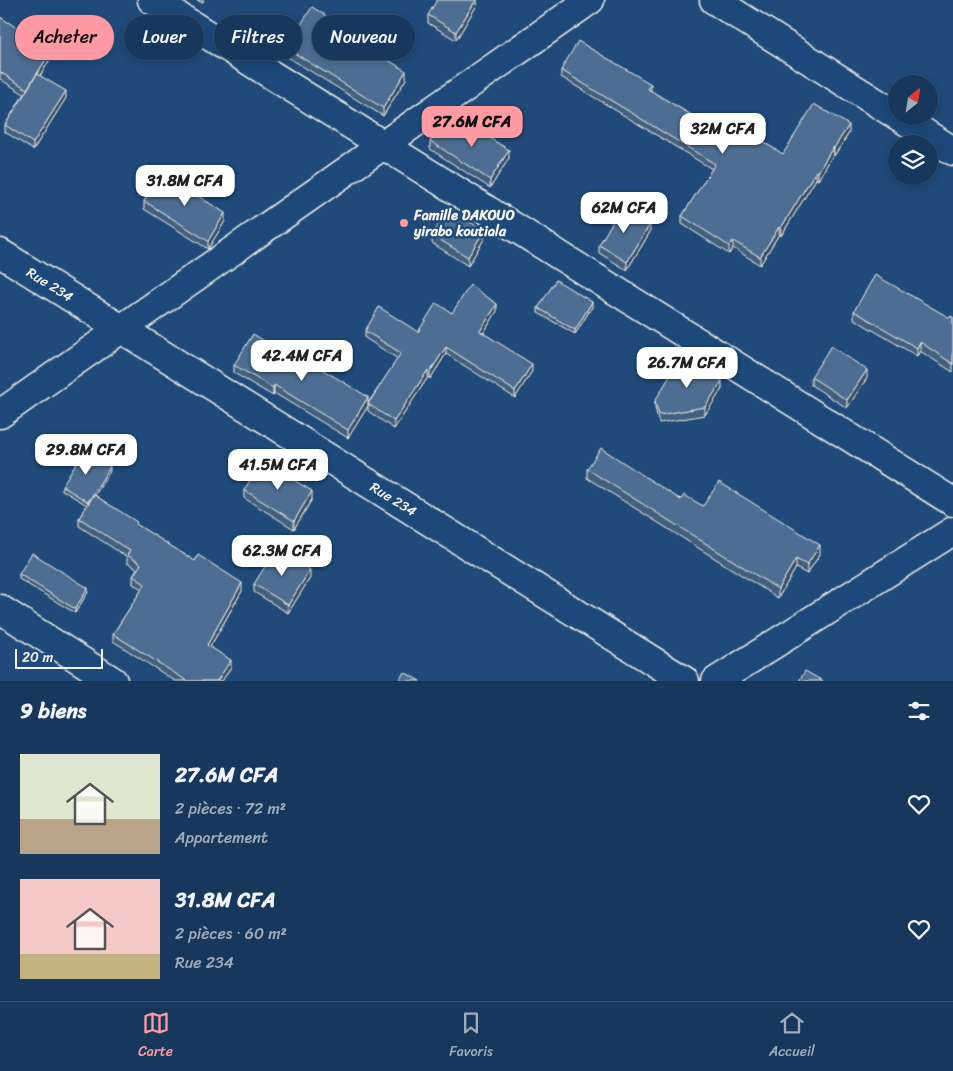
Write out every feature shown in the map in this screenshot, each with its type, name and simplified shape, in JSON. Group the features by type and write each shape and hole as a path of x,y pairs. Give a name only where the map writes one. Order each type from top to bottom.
{"street":[{"path":"152,0 953,502"},
{"path":"0,414 590,0"},
{"path":"714,0 888,110"},
{"path":"911,125 953,151"},
{"name":"Rue 234","path":"0,253 685,681"},
{"path":"716,681 953,531"},
{"path":"0,609 112,681"}],"building":[{"path":"437,0 476,0 456,32 428,15"},
{"path":"312,7 325,15 312,15 312,60 388,60 406,71 383,108 302,58 302,23"},
{"path":"0,17 15,27 15,60 46,60 27,89 0,72"},
{"path":"578,41 651,84 648,89 718,131 725,119 783,154 814,104 849,125 818,172 816,171 781,228 779,227 760,257 733,241 729,246 682,216 715,164 561,70"},
{"path":"37,74 66,91 33,143 5,125"},
{"path":"459,119 509,150 490,180 430,141"},
{"path":"162,173 225,213 208,241 144,201"},
{"path":"621,207 650,224 627,262 599,245"},
{"path":"449,208 484,231 468,257 432,235"},
{"path":"875,275 950,318 951,316 953,317 953,364 920,342 917,348 854,311"},
{"path":"556,280 592,302 575,330 538,308"},
{"path":"470,285 497,304 480,331 532,364 515,391 446,347 430,372 428,370 394,421 368,404 401,353 365,331 379,307 418,332 436,303 452,313"},
{"path":"253,334 297,361 300,356 368,397 348,430 274,385 273,388 234,365"},
{"path":"831,346 867,370 847,400 811,377"},
{"path":"682,356 722,381 705,407 659,415 655,401"},
{"path":"601,448 681,500 684,495 703,506 719,482 820,545 807,565 796,559 778,589 587,469"},
{"path":"84,450 110,467 88,502 62,486"},
{"path":"262,461 312,491 294,521 244,490"},
{"path":"94,495 195,561 198,555 242,583 207,645 231,660 217,681 187,681 113,634 145,584 133,576 141,564 127,555 130,551 79,518"},
{"path":"276,549 310,570 288,605 254,584"},
{"path":"32,553 88,588 75,609 19,574"},
{"path":"805,671 823,681 799,681"},
{"path":"404,672 420,681 399,681"}],"place":[{"name":"Famille DAKOUO yirabo koutiala","path":"404,223"}]}
